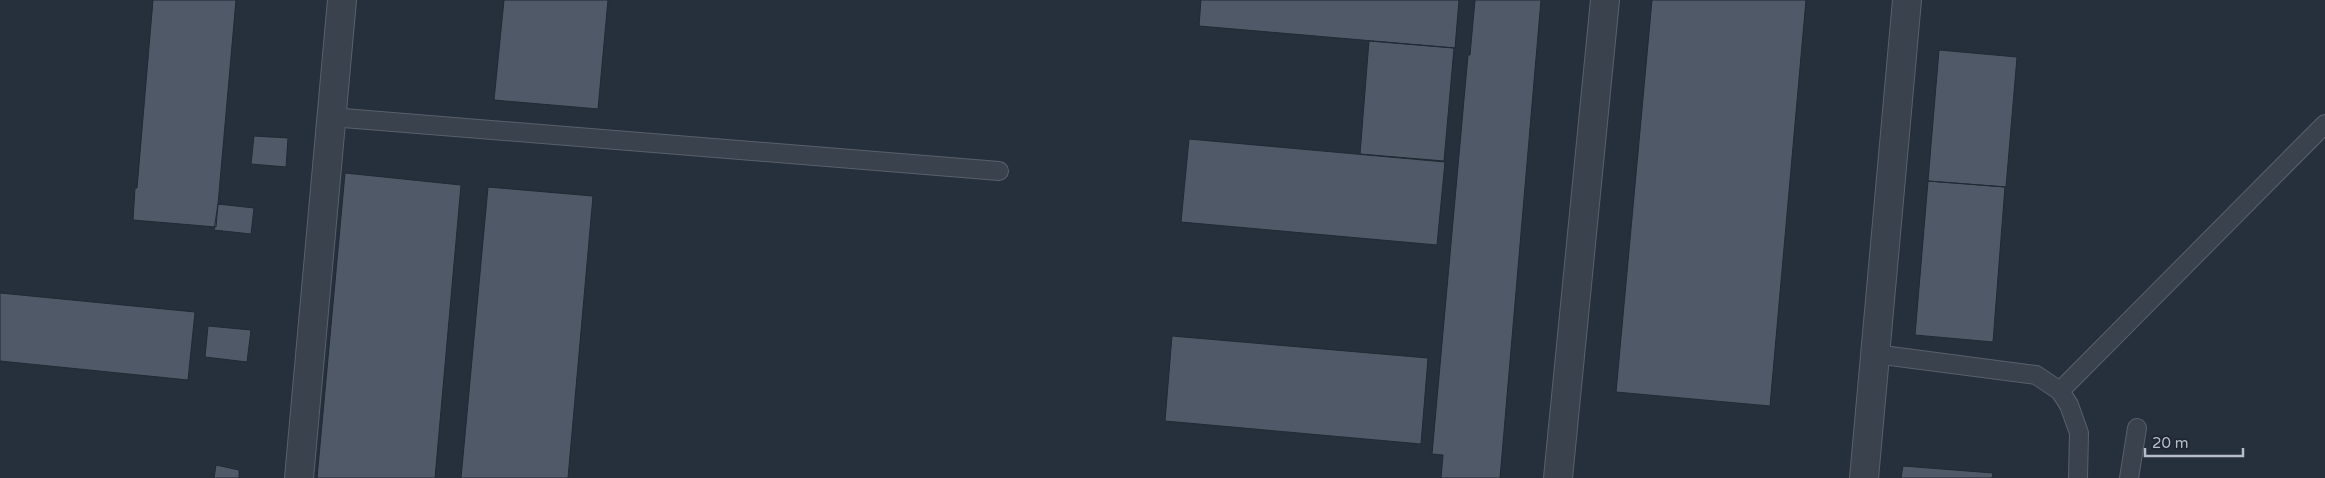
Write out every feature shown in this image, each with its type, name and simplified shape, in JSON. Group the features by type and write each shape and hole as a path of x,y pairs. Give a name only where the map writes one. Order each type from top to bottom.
{"street":[{"path":"299,478 342,0"},
{"path":"1558,478 1605,0"},
{"path":"1864,478 1907,0"}],"lane":[{"path":"331,117 999,171"},
{"path":"2060,390 2325,124"},
{"path":"1874,354 2036,375 2060,390 2069,405 2079,433 2078,478"},
{"path":"2129,478 2136,428"}],"building":[{"path":"153,0 236,0 216,227 133,220"},
{"path":"504,0 608,0 598,109 494,100"},
{"path":"1201,0 1459,0 1455,48 1199,26"},
{"path":"1475,0 1541,0 1500,478 1441,478 1443,455 1432,454 1468,55 1470,55"},
{"path":"1652,0 1806,0 1770,406 1616,392"},
{"path":"1369,41 1454,48 1444,161 1360,154"},
{"path":"1939,50 2017,57 2006,187 1928,181"},
{"path":"254,136 288,138 286,167 251,164"},
{"path":"1189,139 1445,162 1437,245 1181,222"},
{"path":"345,173 461,185 435,478 317,478"},
{"path":"1928,181 2005,187 1993,342 1915,335"},
{"path":"488,187 593,196 568,478 461,478"},
{"path":"218,204 254,208 251,234 214,230"},
{"path":"0,293 195,312 188,380 0,361"},
{"path":"208,326 251,330 247,362 205,357"},
{"path":"1172,336 1428,358 1421,444 1165,421"},
{"path":"216,465 239,470 239,478 214,478"},
{"path":"1903,466 1993,473 1992,478 1901,478"}]}
